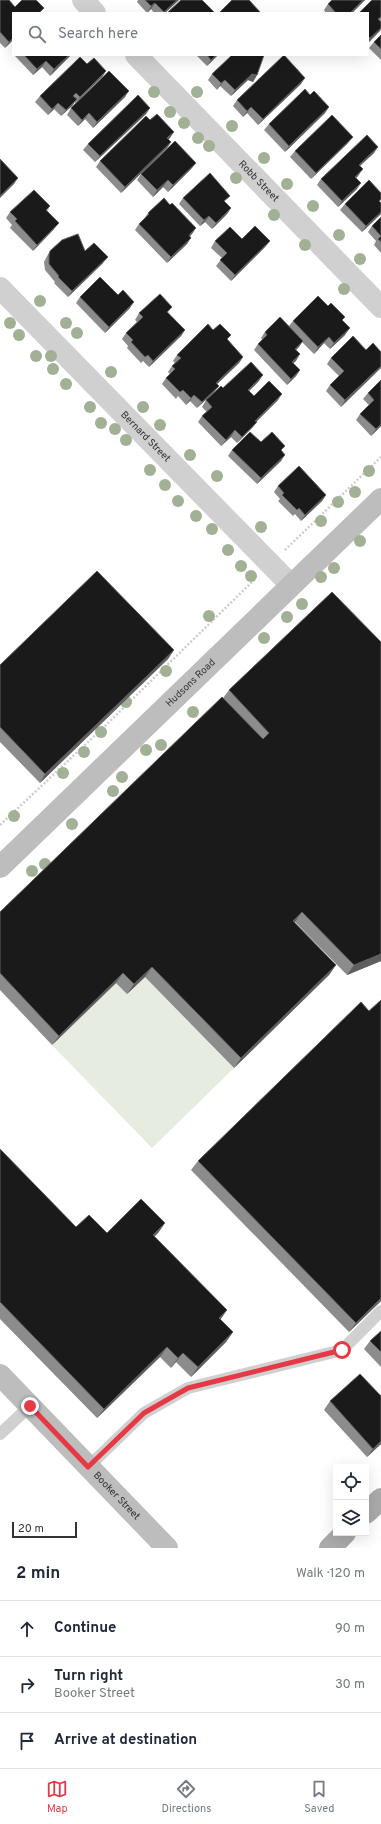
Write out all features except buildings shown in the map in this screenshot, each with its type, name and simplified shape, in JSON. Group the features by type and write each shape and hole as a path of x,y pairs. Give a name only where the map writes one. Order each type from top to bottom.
{"main road":[{"path":"369,1510 381,1499"},
{"path":"330,1548 343,1536"}],"street":[{"path":"83,0 94,12"},
{"name":"Robb Street","path":"137,56 381,307"},
{"name":"Bernard Street","path":"0,288 291,585"},
{"name":"Hudsons Road","path":"0,867 381,499"},
{"name":"Booker Street","path":"0,1375 167,1548"}],"lane":[{"path":"88,1467 144,1413 188,1388 342,1350 381,1311"},
{"path":"0,1434 30,1406"}],"path":[{"path":"0,825 105,726 381,457"}],"shaded area":[{"path":"145,977 234,1068 152,1148 52,1045 116,983"}],"route":[{"path":"30,1406 88,1467 144,1413 188,1388 342,1350"}]}
